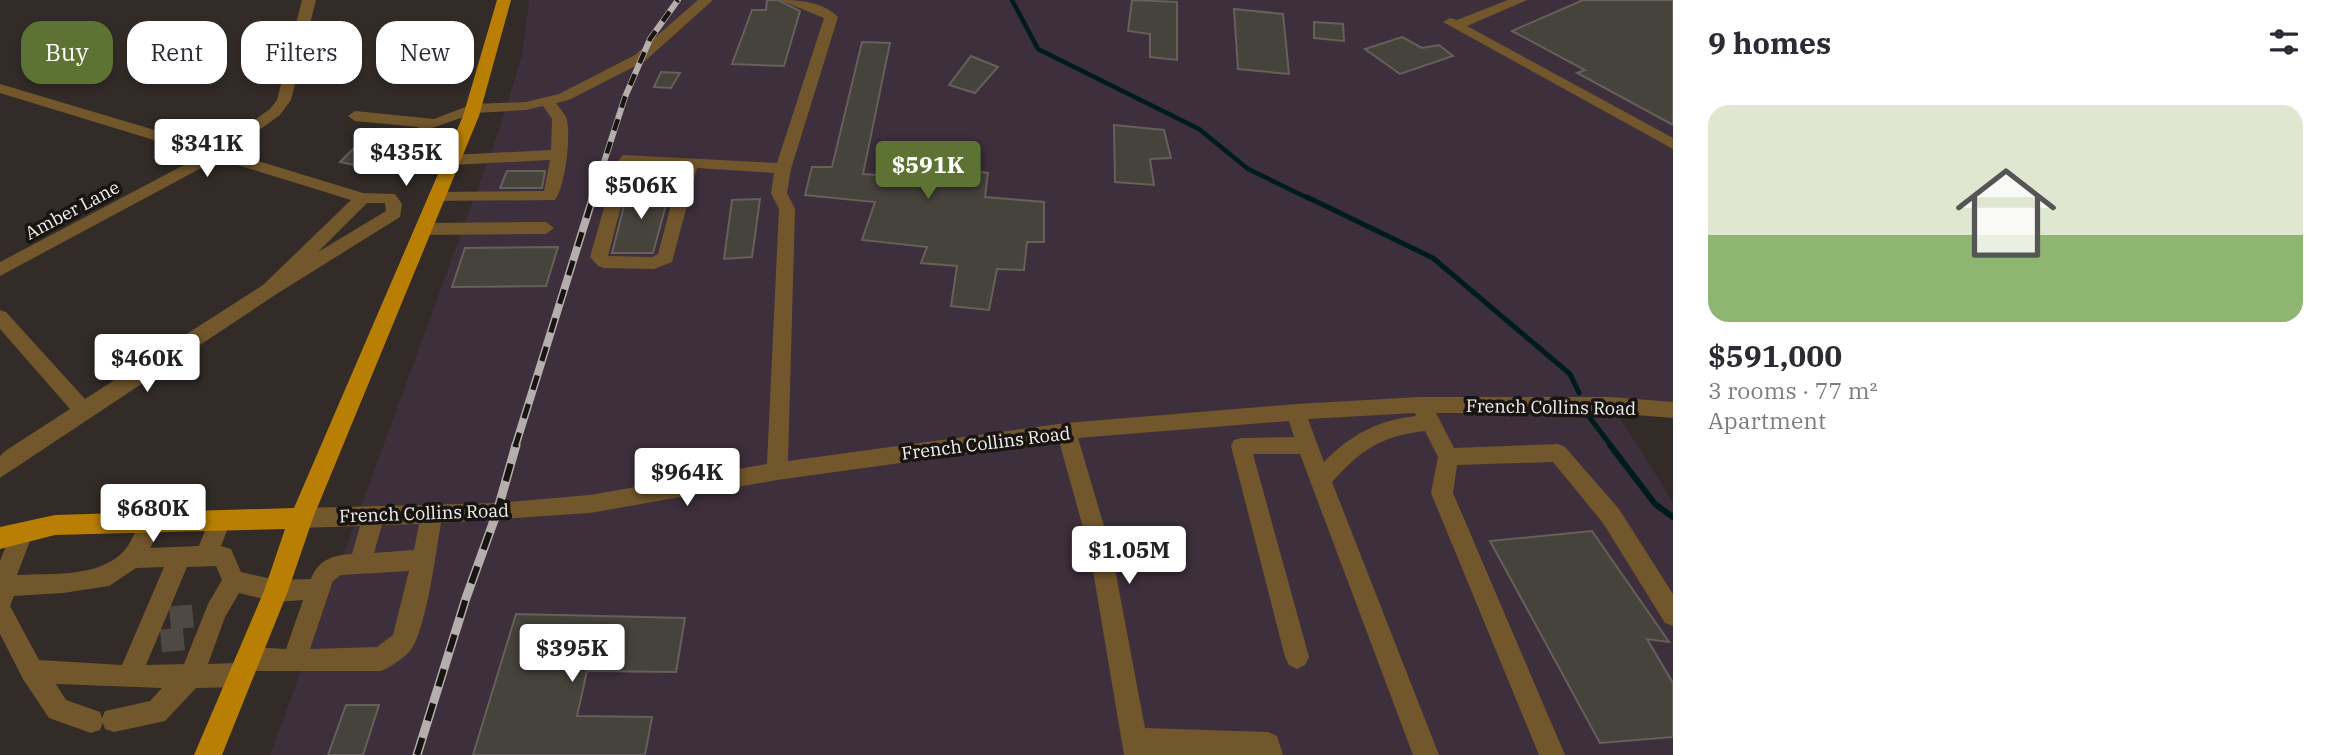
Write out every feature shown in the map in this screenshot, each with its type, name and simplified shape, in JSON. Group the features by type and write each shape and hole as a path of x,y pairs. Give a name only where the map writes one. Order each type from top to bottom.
{"main road":[{"path":"208,755 276,591 301,518 473,109 504,0"},
{"path":"11,536 55,525 301,518"}],"street":[{"name":"Amber Lane","path":"0,271 218,153 275,112 284,100 309,0"},
{"path":"559,155 452,160 419,159 409,153 432,123 473,109 526,106 564,97 640,58 706,0"},
{"path":"777,471 787,209 779,194 783,169 831,17 822,11 787,0"},
{"path":"1520,0 1454,23 1673,144"},
{"path":"0,88 363,198 389,198 394,204 394,213 269,290 12,457 0,470"},
{"path":"436,197 552,193 559,155 560,119 547,101"},
{"path":"355,116 432,123 461,139"},
{"path":"690,162 666,258 654,263 604,262 599,257 600,251 625,162 629,159 690,162 783,169"},
{"path":"269,290 363,198"},
{"path":"422,229 546,228"},
{"path":"0,317 84,411"},
{"name":"French Collins Road","path":"301,518 496,512 590,504 777,471 1066,431 1296,412 1425,414 1611,405 1673,410"},
{"path":"1296,412 1426,755"},
{"path":"1320,480 1347,450 1367,435 1425,414 1448,457 1441,493 1552,755"},
{"path":"1066,431 1101,553 1136,747 1268,745 1270,755"},
{"path":"1297,657 1241,446 1307,445"},
{"path":"1448,457 1558,453 1611,516 1673,615"},
{"path":"32,671 129,677 191,676 294,661 381,659 402,643 411,618 432,514"},
{"path":"359,564 374,516"},
{"path":"206,556 220,520"},
{"path":"1,601 63,583 109,576 132,558 153,522"},
{"path":"11,536 1,601 32,671 58,709 103,720 156,712 191,676 204,626 234,581"},
{"path":"132,558 223,556 234,581"},
{"path":"129,677 157,630 180,557"},
{"path":"294,661 324,574 337,565 421,560"},
{"path":"234,581 276,591 318,589"}],"shaded area":[{"path":"529,0 1673,0 1673,410 1612,405 1673,502 1673,755 270,755 499,130 522,55"}],"building":[{"path":"767,0 778,0 800,11 784,66 732,64 752,10 766,10"},
{"path":"1132,0 1177,2 1177,60 1150,57 1150,34 1128,31"},
{"path":"1583,0 1673,0 1673,125 1577,73 1585,70 1512,31"},
{"path":"1234,9 1283,14 1289,74 1238,69"},
{"path":"1314,22 1343,24 1344,41 1314,38"},
{"path":"1402,37 1422,48 1439,45 1453,56 1400,74 1365,49"},
{"path":"862,42 890,43 863,174 932,179 935,167 988,173 985,197 1044,202 1044,242 1027,242 1024,270 997,269 989,310 951,306 957,266 921,263 927,247 862,240 875,202 805,195 812,167 832,167"},
{"path":"971,56 998,67 975,93 949,85"},
{"path":"661,72 680,73 671,88 654,87"},
{"path":"1114,125 1164,130 1171,158 1150,159 1154,185 1115,182"},
{"path":"371,131 403,141 373,169 340,162"},
{"path":"507,171 545,171 542,188 500,188"},
{"path":"628,190 670,190 653,253 612,253"},
{"path":"760,199 752,257 724,259 732,200"},
{"path":"558,247 546,286 452,287 465,248"},
{"path":"1592,531 1669,642 1647,639 1673,683 1673,737 1600,743 1490,541"},
{"path":"516,614 685,618 676,672 587,671 577,716 652,717 645,755 473,755"},
{"path":"346,705 379,705 363,755 328,755"}],"waterway":[{"path":"1012,0 1038,49 1199,129 1248,169 1310,199"},
{"path":"1307,197 1433,258 1570,374 1579,393"},
{"path":"1590,418 1612,447"},
{"path":"1610,445 1655,504 1673,517"}],"tunnel":[{"path":"170,618 202,615"},
{"path":"161,641 193,638"}],"railway":[{"path":"592,199 625,97 650,39 678,0"},
{"path":"515,447 593,197"},
{"path":"417,755 466,598 497,512 516,445"}]}
